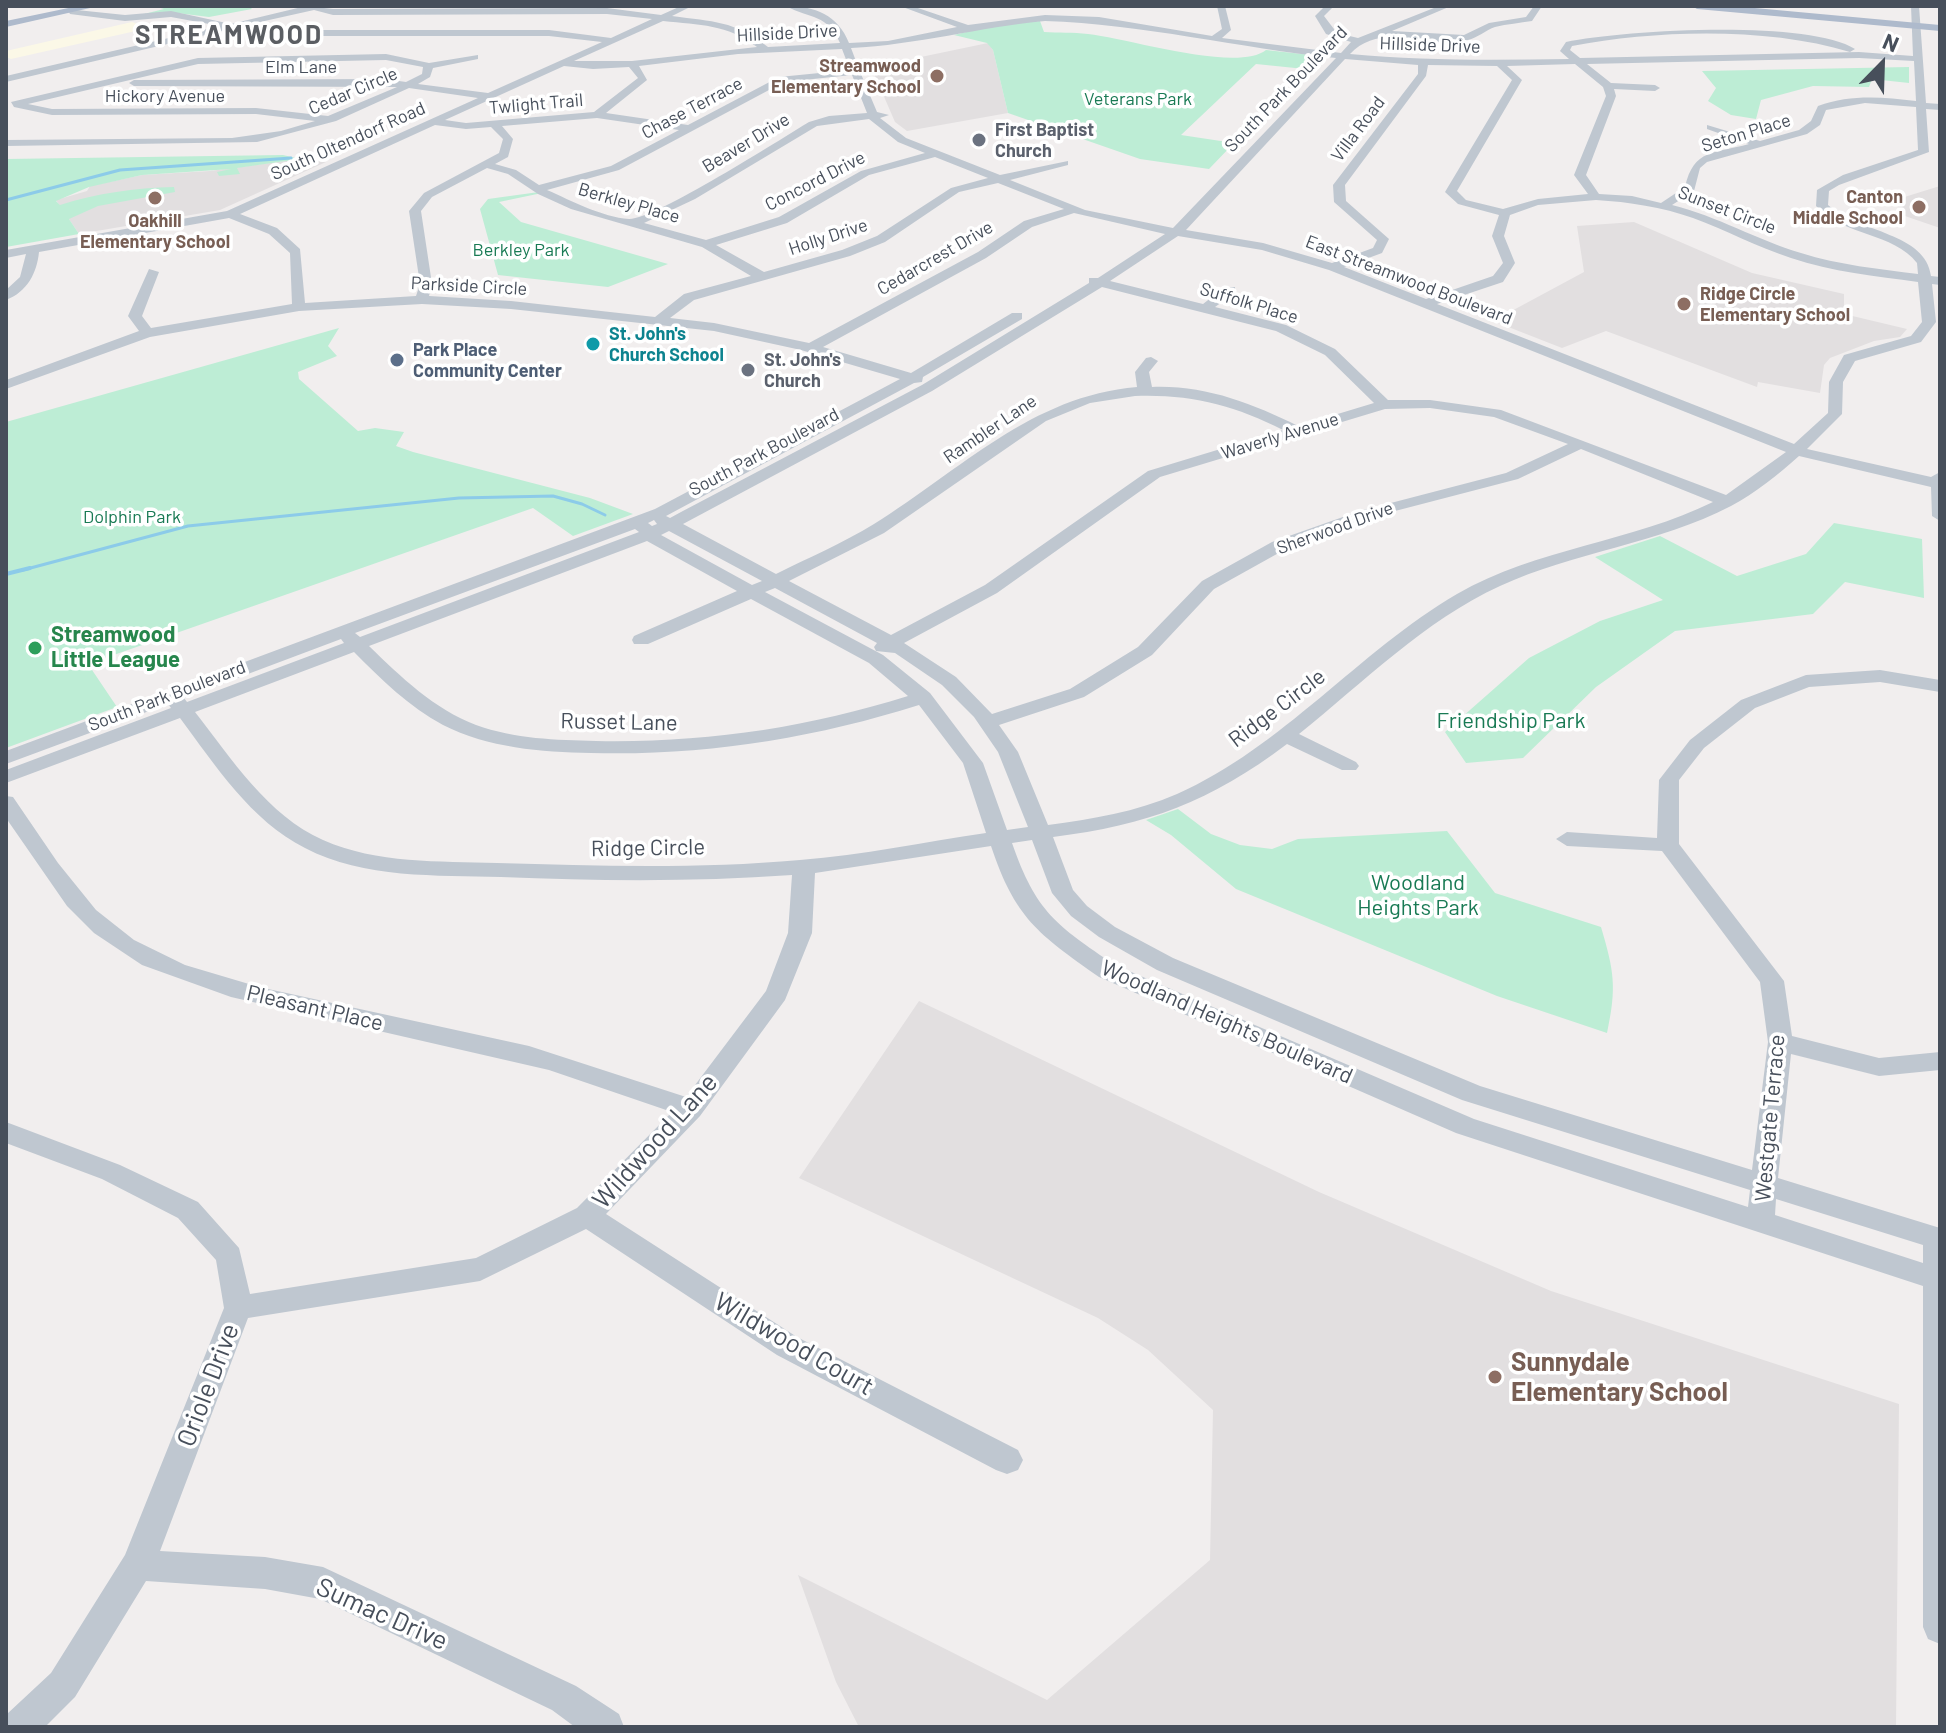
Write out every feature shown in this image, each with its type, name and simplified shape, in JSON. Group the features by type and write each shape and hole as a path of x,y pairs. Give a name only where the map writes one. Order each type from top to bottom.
{"main road":[{"path":"6,24 94,6"},
{"path":"1697,6 1940,28"}],"street":[{"path":"6,77 312,6 333,12 607,11 728,26 742,31 765,49"},
{"name":"South Oltendorf Road","path":"6,254 230,214 688,6"},
{"name":"East Streamwood Boulevard","path":"790,6 832,22 851,46"},
{"name":"East Streamwood Boulevard","path":"802,6 843,23 878,115 890,134 1077,209 1171,226 1337,266 1799,448 1939,481"},
{"path":"904,6 968,28"},
{"path":"1214,39 1227,30 1221,6"},
{"path":"1330,6 1319,16 1324,30 1352,40"},
{"name":"South Park Boulevard","path":"1317,65 1352,40 1437,6"},
{"name":"South Park Boulevard","path":"1376,30 1447,6"},
{"path":"1376,30 1407,37 1466,38 1492,25 1529,19 1538,6"},
{"name":"Ridge Circle","path":"179,704 271,816 315,845 379,863 596,874 804,867 1040,832 1163,809 1213,784 1285,735 1464,597 1503,580 1681,522 1728,502 1766,478 1835,414 1836,382 1849,358 1916,339 1929,322 1932,280 1923,263 1911,250 1841,222 1822,206 1823,190 1843,176 1902,162 1924,152 1930,106 1920,59 1915,6"},
{"path":"1012,7 1025,19"},
{"path":"70,11 125,18 171,14 256,33 289,35 549,33 612,40"},
{"name":"Hillside Drive","path":"562,63 593,66 632,64 765,49 918,40 1025,19 1099,20 1327,55 1423,63 1859,55 1920,59"},
{"path":"1629,23 1646,35"},
{"path":"1596,197 1580,175 1611,96 1608,86 1565,51 1569,44 1590,38 1753,34 1841,43 1859,55"},
{"name":"South Park Boulevard","path":"6,777 179,704 652,524 933,384 1101,282 1171,226 1251,153 1341,56 1352,40"},
{"name":"Cedar Circle","path":"6,143 251,140 291,133 409,85 427,75 428,66 412,60 386,57 216,59 11,102"},
{"path":"428,66 475,57"},
{"name":"Villa Road","path":"1337,266 1378,250 1383,239 1340,202 1339,185 1423,74 1423,63"},
{"path":"1429,303 1498,279 1509,263 1498,236 1505,213 1462,202 1451,192 1517,80 1499,63"},
{"path":"597,115 644,78 632,64"},
{"name":"Chase Terrace","path":"538,189 608,172 772,83 813,74 860,72"},
{"name":"Elm Lane","path":"113,80 150,84 385,82 489,96"},
{"path":"758,80 772,83"},
{"path":"1608,86 1655,88"},
{"name":"Seton Place","path":"1665,205 1690,189 1695,167 1703,160 1803,132 1816,123 1822,108 1828,105 1867,101 1930,106"},
{"name":"Hickory Avenue","path":"11,102 52,112 256,111 326,119"},
{"name":"Twlight Trail","path":"434,122 466,126 495,125 565,115 597,115 689,128"},
{"name":"Beaver Drive","path":"633,223 691,197 813,124 829,119 878,115"},
{"path":"422,300 426,284 415,211 428,195 504,155 508,139 495,125"},
{"path":"1711,127 1761,144"},
{"path":"1235,151 1251,153"},
{"name":"Concord Drive","path":"706,244 783,220 865,173 938,152"},
{"name":"Holly Drive","path":"659,320 689,297 861,247 891,233 955,190 1064,163"},
{"name":"Berkley Place","path":"487,165 512,172 575,207 706,244 761,276"},
{"name":"Sunset Circle","path":"1505,213 1526,204 1596,197 1665,205 1799,257 1846,268 1932,280"},
{"name":"Cedarcrest Drive","path":"811,348 982,255 1028,224 1077,209"},
{"path":"230,214 273,231 296,252 299,307"},
{"name":"South Park Boulevard","path":"652,524 912,378 1171,226"},
{"path":"6,296 19,288 32,270 33,249"},
{"path":"147,333 135,316 153,272"},
{"name":"Suffolk Place","path":"1081,278 1281,328 1330,352 1384,405"},
{"path":"1206,308 1230,290"},
{"name":"Parkside Circle","path":"6,385 147,333 299,307 422,300 469,301 745,332 933,384"},
{"path":"1145,391 1142,372 1151,361"},
{"name":"Rambler Lane","path":"641,640 774,582 878,529 1058,408 1080,400 1145,391 1190,394 1232,402 1294,430"},
{"name":"Waverly Avenue","path":"869,654 991,589 1154,474 1384,405 1430,404 1472,408 1514,418 1728,502"},
{"name":"Sherwood Drive","path":"987,722 1077,693 1145,651 1208,585 1278,546 1366,514 1512,476 1580,444"},
{"path":"1939,481 1940,516"},
{"name":"Woodland Heights Boulevard","path":"652,524 774,582 891,643 942,675 987,722 1019,775 1060,887 1070,902 1098,926 1165,964 1485,1098 1938,1239"},
{"name":"Woodland Heights Boulevard","path":"652,524 751,592 869,654 940,714 969,754 1016,886 1046,926 1078,952 1128,981 1465,1126 1939,1280"},
{"name":"Russet Lane","path":"351,639 421,701 448,720 501,739 534,744 661,748 709,746 817,729 923,697"},
{"path":"1567,839 1668,845 1669,780 1697,744 1748,704 1806,681 1880,676 1940,686"},
{"name":"South Park Boulevard","path":"6,758 179,704"},
{"path":"1285,735 1349,766"},
{"name":"Pleasant Place","path":"6,802 47,865 100,927 148,960 196,980 255,995 529,1055 691,1109"},
{"name":"Westgate Terrace","path":"1668,845 1772,981 1780,1042 1760,1223"},
{"name":"Wildwood Lane","path":"238,1308 480,1269 587,1216 691,1109 777,994 800,933 804,867"},
{"path":"1780,1042 1879,1067 1940,1061"},
{"name":"Oriole Drive","path":"6,1132 111,1172 188,1210 229,1256 238,1308 138,1565 63,1685 20,1727"},
{"name":"Wildwood Court","path":"587,1216 787,1346 1007,1460"},
{"path":"1938,1239 1940,1627"},
{"name":"Sumac Drive","path":"138,1565 265,1573 323,1583 564,1698 606,1727"}],"shaded area":[{"path":"132,22 149,28 11,59 6,57 6,51"},
{"name":"Streamwood Elementary School","path":"988,43 993,50 1008,113 907,131 895,122 869,62 916,60"},
{"name":"Oakhill Elementary School","path":"300,159 326,162 220,210 79,234 56,200 87,191 90,186 142,175 210,171"},
{"name":"Canton Middle School","path":"1940,186 1940,228 1899,214 1898,199"},
{"name":"Ridge Circle Elementary School","path":"1634,222 1752,273 1844,294 1844,314 1907,329 1900,337 1874,341 1830,358 1824,365 1820,393 1758,382 1757,387 1606,331 1562,348 1493,321 1584,272 1577,226"},
{"name":"Sunnydale Elementary School","path":"919,1001 1319,1192 1551,1291 1899,1404 1896,1727 859,1727 836,1682 798,1575 1047,1700 1210,1560 1213,1410 1148,1350 1098,1318 799,1178"}],"green space":[{"path":"154,6 249,6 252,9 209,17 177,13 132,17 164,9"},
{"name":"Veterans Park","path":"1040,21 1044,32 1088,34 1207,56 1252,56 1266,50 1320,56 1305,69 1256,64 1181,135 1234,143 1209,169 1140,159 1008,113 993,50 987,43 954,35 994,25"},
{"path":"1909,67 1909,83 1872,79 1869,87 1813,86 1761,100 1756,119 1731,115 1708,101 1716,88 1702,71"},
{"path":"283,155 300,159 237,168 240,174 219,176 217,172 231,169 142,175 89,187 56,201 60,205 102,194 145,189 174,187 175,192 98,206 69,219 79,234 6,247 6,159"},
{"name":"Berkley Park","path":"542,193 499,202 521,222 668,264 608,287 498,275 480,209 488,199"},
{"name":"Dolphin Park","path":"339,328 328,346 337,356 298,372 299,379 358,431 375,428 404,432 396,446 590,498 633,514 573,536 533,508 88,664 117,707 6,748 6,422"},
{"name":"Friendship Park","path":"1834,523 1922,539 1924,598 1845,582 1813,614 1675,631 1596,687 1523,758 1466,763 1445,732 1529,658 1600,621 1663,600 1595,557 1660,536 1737,576 1806,554"},
{"name":"Woodland Heights Park","path":"1178,809 1211,834 1240,845 1272,849 1298,839 1447,831 1495,893 1601,927 1613,979 1607,1033 1497,996 1236,889 1171,835 1146,820"}],"waterway":[{"path":"6,200 120,170 291,158"},
{"path":"23,570 188,526 459,498 553,496 582,504 605,515"},
{"path":"6,574 30,568"}],"place":[{"name":"Streamwood Elementary School","path":"937,76"},
{"name":"First Baptist Church","path":"979,140"},
{"name":"Oakhill Elementary School","path":"155,198"},
{"name":"Canton Middle School","path":"1919,207"},
{"name":"Ridge Circle Elementary School","path":"1684,304"},
{"name":"St. John's Church School","path":"593,344"},
{"name":"Park Place Community Center","path":"397,360"},
{"name":"St. John's Church","path":"748,370"},
{"name":"Streamwood Little League","path":"35,648"},
{"name":"Sunnydale Elementary School","path":"1495,1377"}],"district":[{"name":"STREAMWOOD","path":"229,35"}]}
